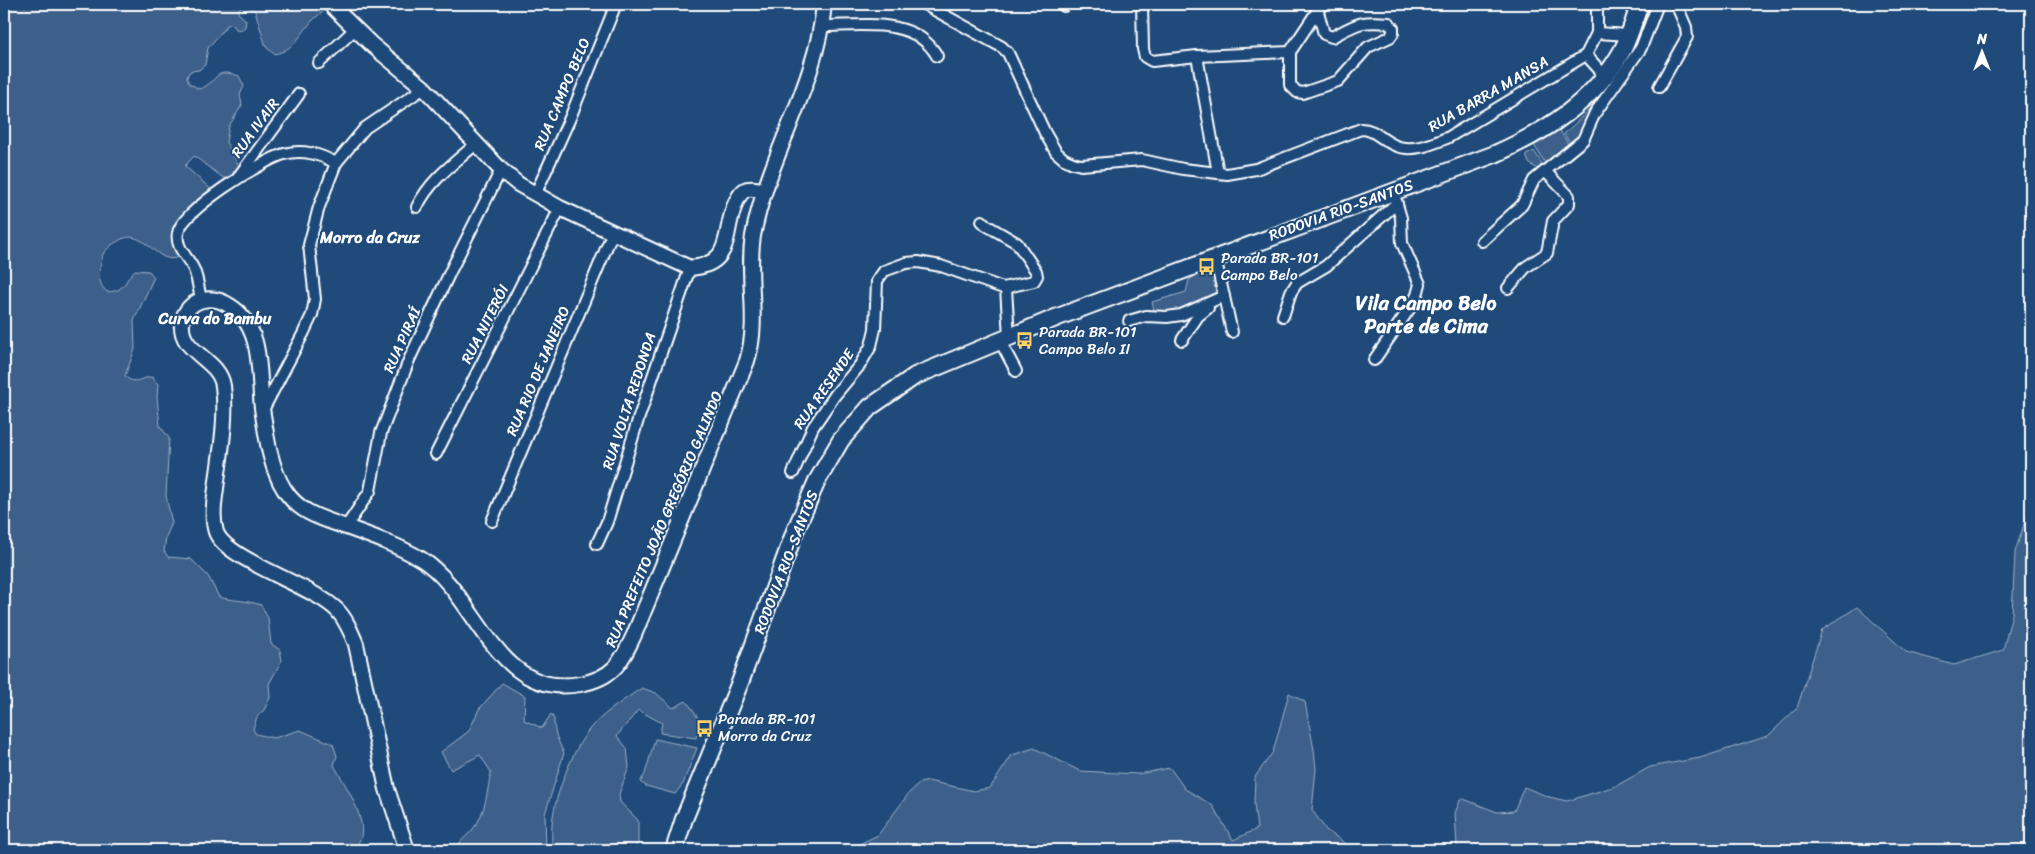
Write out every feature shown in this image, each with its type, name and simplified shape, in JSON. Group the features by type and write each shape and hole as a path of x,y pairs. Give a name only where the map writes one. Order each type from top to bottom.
{"highway":[{"name":"RODOVIA RIO-SANTOS","path":"674,850 684,820 741,680 795,531 817,481 841,440 870,407 915,376 1058,317 1216,257 1395,197 1528,139 1559,121 1584,100 1605,76 1623,49 1638,7"}],"main road":[{"path":"330,4 355,29 424,88 501,170 535,195 690,268 703,267 713,263 719,257 725,245 735,205 743,191 749,189 765,190"},
{"name":"RUA PREFEITO JOÃO GREGÓRIO GALINDO","path":"200,300 221,300 234,308 250,327 256,344 262,410 277,477 295,504 309,514 402,548 425,561 454,589 490,643 510,664 540,682 556,686 573,686 607,675 622,661 634,635 748,361 752,348 754,329 753,236 765,190 801,98 818,47 824,4"},
{"path":"200,300 191,305 184,315 182,326 184,337 188,344 216,371 223,386 222,437 214,514 217,536 242,557 321,598 338,610 348,624 356,644 387,790 407,850"}],"street":[{"name":"RUA CAMPO BELO","path":"535,195 570,118 616,4"},
{"name":"RUA BARRA MANSA","path":"924,4 1002,47 1008,53 1048,139 1056,152 1064,159 1081,164 1142,160 1183,169 1235,174 1256,169 1360,129 1373,132 1399,147 1426,146 1449,137 1586,55"},
{"path":"1142,4 1143,49 1145,57 1152,61 1198,56 1290,52"},
{"path":"1597,4 1597,33 1586,55 1605,76"},
{"path":"1482,241 1522,205 1534,180 1583,140 1595,113 1641,48 1658,4"},
{"path":"1659,87 1687,38 1686,27 1677,6 1674,4"},
{"path":"1318,6 1324,34 1332,37 1362,22 1372,21 1389,23 1393,28 1393,33 1390,38 1368,47 1338,80 1303,93 1297,92 1290,86 1290,52 1318,6"},
{"path":"822,26 890,26 906,30 933,47 937,56"},
{"path":"319,63 355,29"},
{"path":"1597,33 1628,35"},
{"path":"1198,56 1218,173"},
{"path":"262,410 312,315 315,299 309,245 319,207 336,163 365,128 424,88"},
{"name":"RUA IVAIR","path":"235,180 298,94"},
{"path":"417,207 437,178 476,144"},
{"name":"RUA IVAIR","path":"200,300 196,274 180,248 178,239 178,231 183,221 192,211 235,180 285,154 308,153 321,155 336,163"},
{"name":"RUA PIRAÍ","path":"346,527 370,491 381,433 409,360 450,270 501,170"},
{"path":"1508,288 1526,267 1547,253 1551,227 1556,218 1569,204 1569,196 1546,172"},
{"path":"1283,316 1291,292 1297,283 1326,266 1395,197 1401,218 1402,243 1420,284 1410,308 1374,360"},
{"name":"RUA NITERÓI","path":"436,454 560,208"},
{"path":"982,220 986,225 1016,243 1036,271 1037,276 1034,281 1006,288 1005,339 1016,371"},
{"name":"RUA RIO DE JANEIRO","path":"492,521 613,232"},
{"path":"1216,257 1232,332"},
{"name":"RUA RESENDE","path":"793,473 813,427 835,395 860,365 871,346 876,329 877,281 884,271 906,263 918,262 941,266 1006,288"},
{"name":"RUA VOLTA REDONDA","path":"597,544 607,522 638,420 690,268"},
{"path":"1129,321 1150,316 1167,317 1181,315 1225,300"},
{"path":"1182,340 1191,325 1204,311 1225,300"}],"shaded area":[{"path":"4,4 321,4 326,9 313,20 292,45 274,54 266,47 255,11 245,6 239,9 238,13 246,20 245,27 241,30 228,24 208,48 205,65 199,70 190,71 187,77 189,83 199,89 210,83 216,76 230,73 239,76 244,86 240,95 242,105 229,126 226,142 239,166 236,175 229,180 222,177 194,156 185,166 214,192 175,229 180,256 172,259 164,257 136,238 127,237 108,248 103,254 99,274 101,284 107,292 121,288 135,270 149,271 154,277 134,321 135,349 125,376 135,381 152,377 158,384 157,397 160,426 169,438 166,496 172,523 166,537 164,551 168,557 191,559 208,576 219,597 261,605 268,618 271,644 280,650 282,660 269,684 270,698 264,710 257,717 253,729 256,734 274,738 300,730 333,744 337,756 334,765 351,796 361,822 362,833 358,843 350,850 4,850"},
{"path":"463,4 499,4 481,9"},
{"path":"1589,110 1593,113 1588,131 1572,146 1564,134"},
{"path":"1559,129 1570,147 1545,163 1534,145"},
{"path":"1534,151 1545,168 1540,171 1529,163 1526,155"},
{"path":"1213,271 1222,295 1180,314 1155,314 1152,302 1186,292 1189,280 1201,272"},
{"path":"2031,502 2031,850 1455,850 1457,847 1455,813 1461,798 1497,812 1514,811 1524,787 1549,797 1567,801 1616,786 1650,767 1700,758 1768,736 1797,708 1822,630 1857,607 1906,652 1954,665 2003,650 2012,614 2015,552"},
{"path":"502,683 525,696 524,720 542,728 551,714 554,719 557,737 564,753 545,814 546,850 456,850 481,816 491,772 480,755 451,770 441,752 469,731 479,709"},
{"path":"642,688 656,693 673,708 686,701 698,718 699,727 696,738 660,733 662,723 638,710 617,736 627,748 629,767 619,794 620,802 638,820 638,844 631,850 611,850 600,844 590,850 552,850 552,824 555,805 573,755 586,733 598,720 616,705"},
{"path":"1289,693 1305,702 1316,769 1312,810 1326,830 1355,850 847,850 878,835 909,793 920,783 928,781 974,791 990,788 1012,755 1034,748 1080,771 1138,774 1170,768 1185,789 1212,805 1233,840 1257,829 1254,804 1255,777 1273,752"},
{"path":"655,739 697,748 683,784 675,794 646,786 640,782 645,774"}],"place":[{"name":"Parada BR-101 Campo Belo","path":"1207,267"},
{"name":"Parada BR-101 Campo Belo II","path":"1025,341"},
{"name":"Parada BR-101 Morro da Cruz","path":"704,728"}],"district":[{"name":"Morro da Cruz","path":"370,237"},
{"name":"Vila Campo Belo Parte de Cima","path":"1426,314"},
{"name":"Curva do Bambu","path":"215,318"}]}
